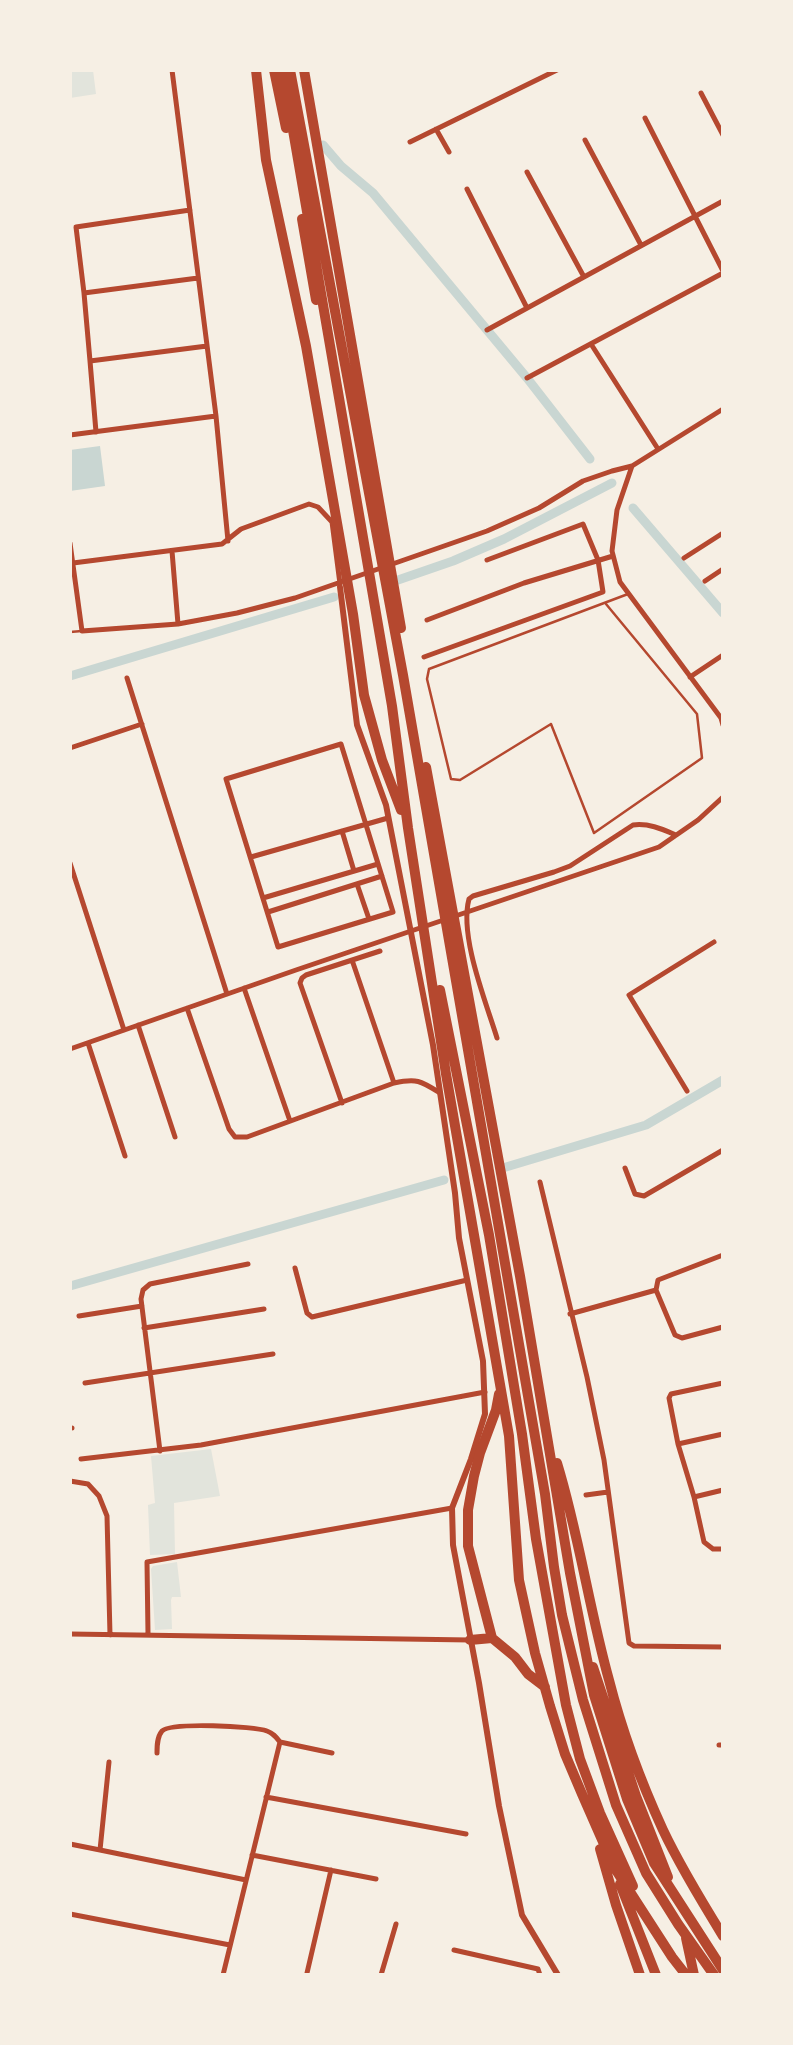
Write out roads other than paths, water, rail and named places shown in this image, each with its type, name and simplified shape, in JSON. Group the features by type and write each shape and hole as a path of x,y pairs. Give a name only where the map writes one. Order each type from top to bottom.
{"highway":[{"path":"256,70 266,160 306,346 353,614 364,695 382,760 413,840"},
{"path":"274,70 287,130 311,277 394,701 413,840 489,1235 522,1434 536,1539 566,1705 580,1759 629,1879 661,1932 694,1975"},
{"path":"281,70 387,678 446,1074 509,1436 519,1580 535,1653 565,1755 614,1867 635,1927 656,1975"},
{"path":"290,70 406,689 542,1480 562,1615 587,1713 616,1805 646,1873 714,1975"},
{"path":"304,70 408,671 520,1276 593,1695 627,1799 654,1863 723,1970"},
{"path":"500,1383 496,1410 480,1452 468,1510 468,1546 492,1638 514,1657 527,1674 545,1688"},
{"path":"545,1423 571,1509 594,1624 629,1745 664,1831 723,1936"},
{"path":"582,1637 636,1796 664,1864 694,1975"},
{"path":"470,1640 492,1638"},
{"path":"590,1814 616,1905 640,1975"},
{"path":"614,1867 686,1975"}],"street":[{"path":"172,70 216,415 228,541"},
{"path":"410,142 557,70"},
{"path":"701,93 723,135"},
{"path":"527,378 723,272 645,118"},
{"path":"436,130 449,152"},
{"path":"585,140 641,245"},
{"path":"527,172 584,277"},
{"path":"467,189 527,308"},
{"path":"487,330 723,201"},
{"path":"96,432 76,227 190,210"},
{"path":"84,293 198,278"},
{"path":"591,344 658,449"},
{"path":"90,361 207,346"},
{"path":"70,543 82,631 178,624 237,613 295,598 487,531 539,508 583,481 632,466 723,409"},
{"path":"70,435 216,415"},
{"path":"632,466 617,510 612,551 620,582 723,724"},
{"path":"73,563 222,544 241,529 309,504 325,512 332,523 357,725 386,805 433,1045 467,1280 483,1361 485,1414 452,1508 453,1545 480,1683 499,1805 522,1914 558,1975"},
{"path":"424,657 603,592 598,560 583,524 487,560"},
{"path":"684,558 723,533"},
{"path":"172,551 178,624"},
{"path":"427,620 524,583 613,556"},
{"path":"705,581 723,569"},
{"path":"690,677 723,654"},
{"path":"127,678 227,994"},
{"path":"70,748 142,724"},
{"path":"341,744 393,912 278,947 250,857 226,779 341,744"},
{"path":"70,1049 659,847 698,820 723,797"},
{"path":"250,857 388,818"},
{"path":"497,1038 473,958 466,919 469,899 570,866 633,825 652,825 676,835"},
{"path":"342,831 354,871"},
{"path":"70,863 124,1030"},
{"path":"263,898 378,864"},
{"path":"268,912 382,876"},
{"path":"357,884 369,919"},
{"path":"687,1091 629,995 714,942"},
{"path":"342,1103 300,983 306,975 380,951"},
{"path":"352,960 394,1083"},
{"path":"244,988 290,1121"},
{"path":"187,1008 229,1129 235,1137 247,1137 394,1083 411,1080 423,1082 440,1093"},
{"path":"138,1026 175,1137"},
{"path":"88,1043 125,1156"},
{"path":"625,1168 635,1194 644,1196 723,1150"},
{"path":"540,1182 604,1460 629,1643 634,1646 723,1647"},
{"path":"723,1255 658,1280 656,1290 675,1335 682,1338 723,1327"},
{"path":"160,1451 142,1293 149,1285 248,1264"},
{"path":"295,1268 308,1316 312,1317 467,1280"},
{"path":"570,1314 656,1290"},
{"path":"79,1316 142,1306"},
{"path":"144,1328 264,1309"},
{"path":"85,1383 273,1354"},
{"path":"723,1383 669,1396 678,1444 704,1542 713,1549 723,1549"},
{"path":"81,1460 160,1451 485,1392"},
{"path":"678,1444 723,1434"},
{"path":"70,1481 88,1484 99,1496 107,1516 110,1635"},
{"path":"694,1497 723,1490"},
{"path":"586,1495 608,1492"},
{"path":"148,1634 147,1562 452,1508"},
{"path":"70,1634 470,1640"},
{"path":"157,1753 161,1732 176,1726 265,1730 275,1735 280,1742 332,1753"},
{"path":"223,1975 280,1742"},
{"path":"100,1850 109,1762"},
{"path":"266,1797 466,1834"},
{"path":"70,1844 246,1880"},
{"path":"252,1855 376,1879"},
{"path":"307,1973 331,1870"},
{"path":"70,1914 230,1945"},
{"path":"381,1975 396,1924"},
{"path":"454,1950 538,1969 540,1975"}],"lane":[{"path":"606,604 697,714 702,758 593,833 551,724 460,780 451,779 427,679 429,669 628,594"},
{"path":"70,632 82,631"}],"waterway":[{"path":"323,145 341,166 373,193 527,378 590,459"},
{"path":"398,580 453,561 504,539 612,483"},
{"path":"633,508 723,613"},
{"path":"70,676 334,597"},
{"path":"506,1167 646,1125 723,1080"},
{"path":"70,1286 444,1180"}]}
